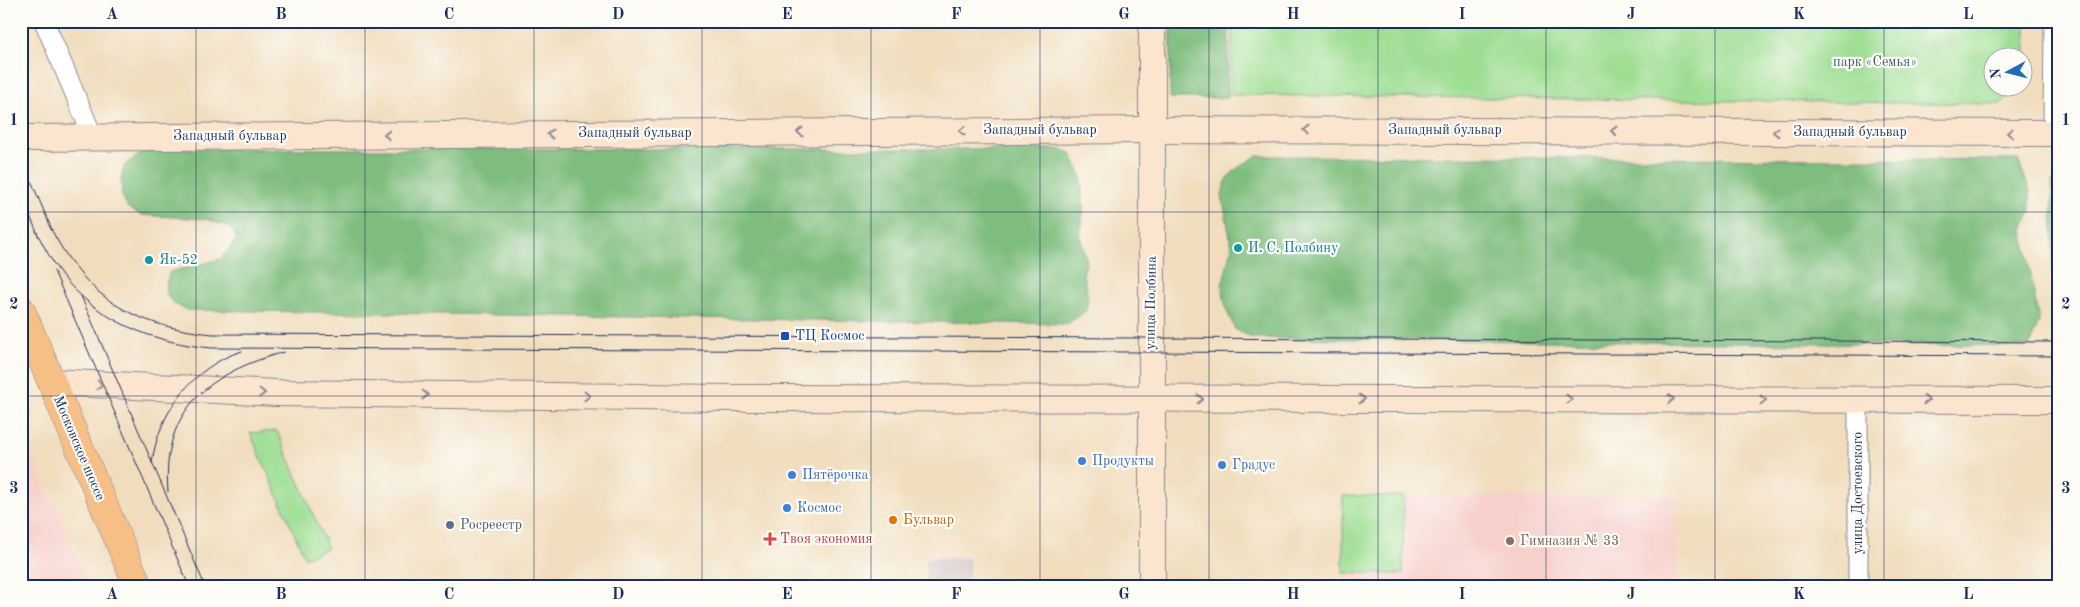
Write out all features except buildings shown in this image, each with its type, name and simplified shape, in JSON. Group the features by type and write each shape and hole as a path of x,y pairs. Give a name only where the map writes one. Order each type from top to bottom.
{"main road":[{"name":"Московское шоссе","path":"21,310 138,586"}],"street":[{"path":"44,21 93,137"},
{"name":"улица Полбина","path":"1152,21 1152,586"},
{"path":"2054,21 2056,133"},
{"name":"Западный бульвар","path":"21,138 1151,130 2056,133"},
{"path":"51,382 277,393 739,398 2059,400"},
{"name":"улица Достоевского","path":"1858,399 1858,586"}],"shaded area":[{"path":"21,431 69,539 89,586 21,586"},
{"name":"Гимназия № 33","path":"1343,496 1677,497 1677,586 1342,586"},
{"path":"926,558 969,558 969,586 756,586 926,583"}],"green space":[{"path":"1171,21 1229,21 1228,98 1170,98"},
{"name":"парк «Семья»","path":"1232,21 2026,21 2026,48 1982,48 1982,98 2007,98 2000,104 1231,95"},
{"path":"147,149 1059,149 1071,153 1081,176 1083,212 1080,237 1087,261 1083,274 1088,298 1086,311 1067,324 189,310 182,308 168,297 166,286 170,272 221,259 237,238 230,227 206,219 141,215 128,208 122,196 121,178 125,165"},
{"path":"1257,156 2018,160 2030,191 2031,211 2023,229 2039,322 2029,346 1252,338 1235,329 1226,309 1222,286 1232,247 1222,196 1226,181 1234,171"},
{"path":"2052,181 2059,181 2059,313 2054,312"},
{"path":"277,431 328,548 305,558 250,433"},
{"path":"1343,496 1404,496 1403,574 1343,573"}],"tram line":[{"path":"21,157 52,230"},
{"path":"21,195 39,237"},
{"path":"49,225 63,250 79,272 114,304 158,324 213,334 2059,342"},
{"path":"36,231 61,274 75,290 109,317 148,335 169,341 212,348 2059,356"},
{"path":"54,271 189,586"},
{"path":"81,296 205,586"},
{"path":"152,463 162,427 170,410 181,394 208,368 224,358 242,351"},
{"path":"168,492 168,463 173,438 182,417 196,398 213,383 234,371 257,360 284,352"}],"place":[{"name":"И. С. Полбину","path":"1238,248"},
{"name":"Як-52","path":"149,260"},
{"name":"ТЦ Космос","path":"785,336"},
{"name":"Продукты","path":"1082,461"},
{"name":"Градус","path":"1222,465"},
{"name":"Пятёрочка","path":"792,475"},
{"name":"Космос","path":"787,508"},
{"name":"Бульвар","path":"893,520"},
{"name":"Росреестр","path":"450,525"},
{"name":"Твоя экономия","path":"770,539"},
{"name":"Гимназия № 33","path":"1510,541"}]}
